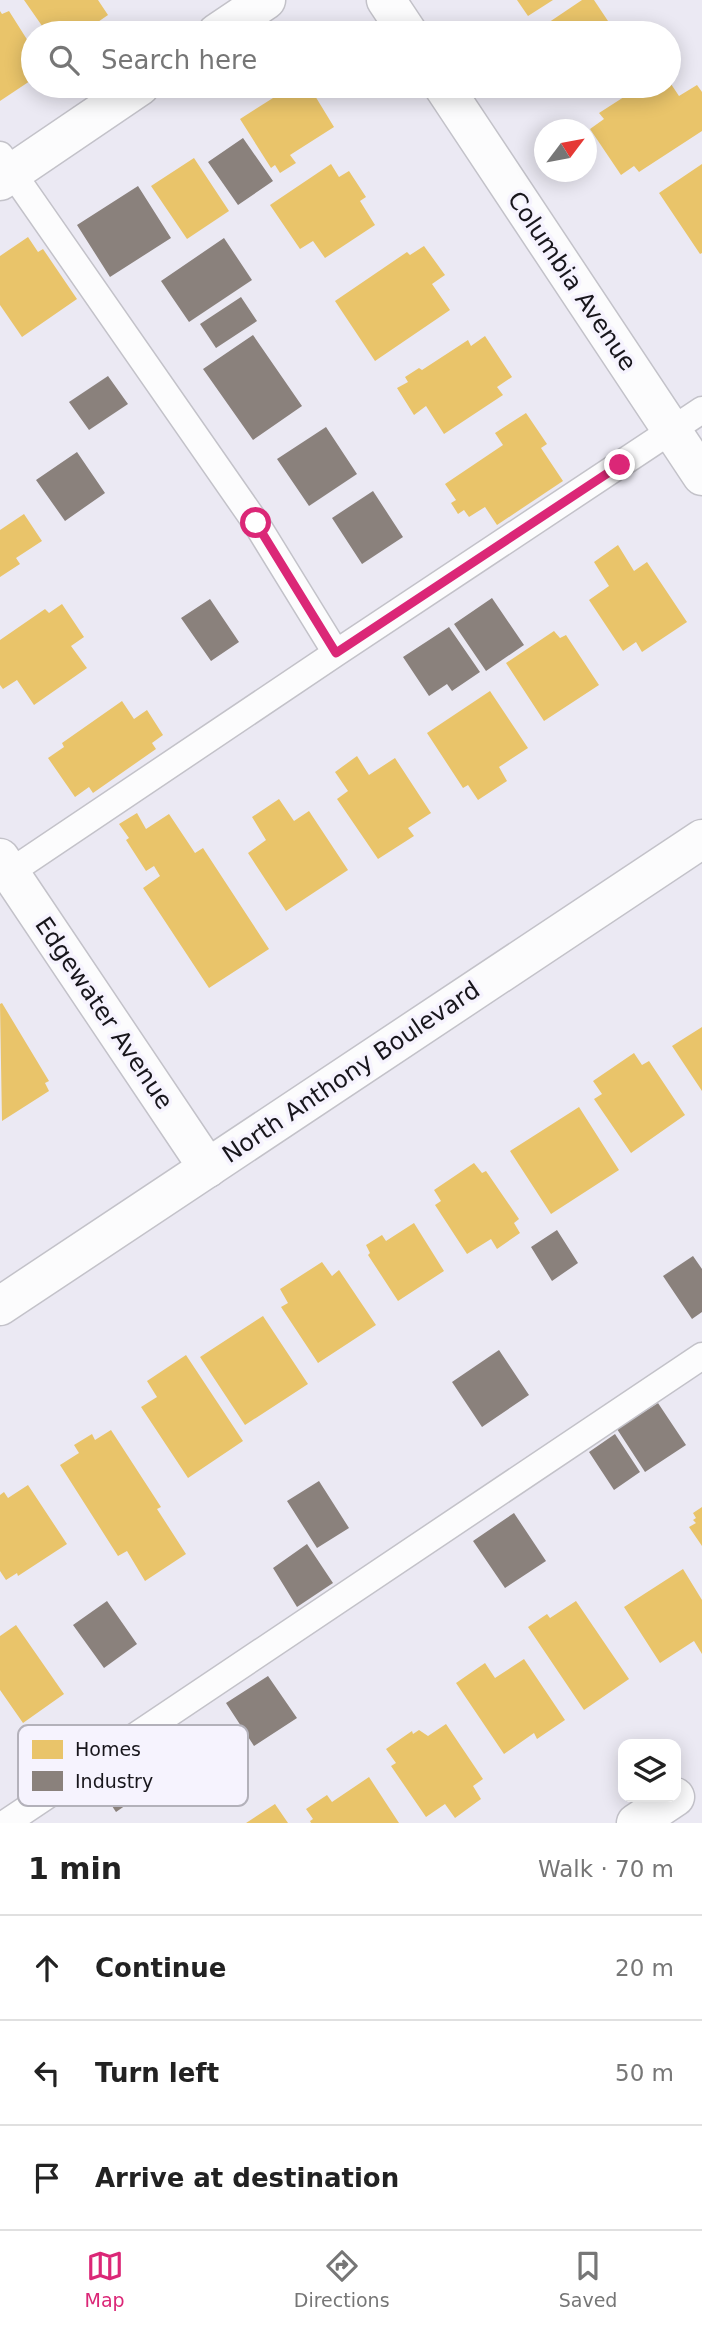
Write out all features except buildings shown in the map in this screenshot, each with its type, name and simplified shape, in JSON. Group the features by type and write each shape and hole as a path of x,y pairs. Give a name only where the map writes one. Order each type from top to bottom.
{"street":[{"path":"235,21 266,0"},
{"path":"386,0 400,21"},
{"path":"4,170 121,98"},
{"name":"Columbia Avenue","path":"452,98 687,421 702,476"},
{"name":"North Anthony Boulevard","path":"0,1306 702,839"},
{"name":"Edgewater Avenue","path":"3,870 208,1168"},
{"path":"681,1793 702,1779"},
{"path":"636,1823 668,1802"}],"lane":[{"path":"4,170 256,523 336,653"},
{"path":"3,870 687,421"},
{"path":"152,1725 702,1356"},
{"path":"6,1823 31,1806"}],"route":[{"path":"256,523 336,653 620,465"}]}
